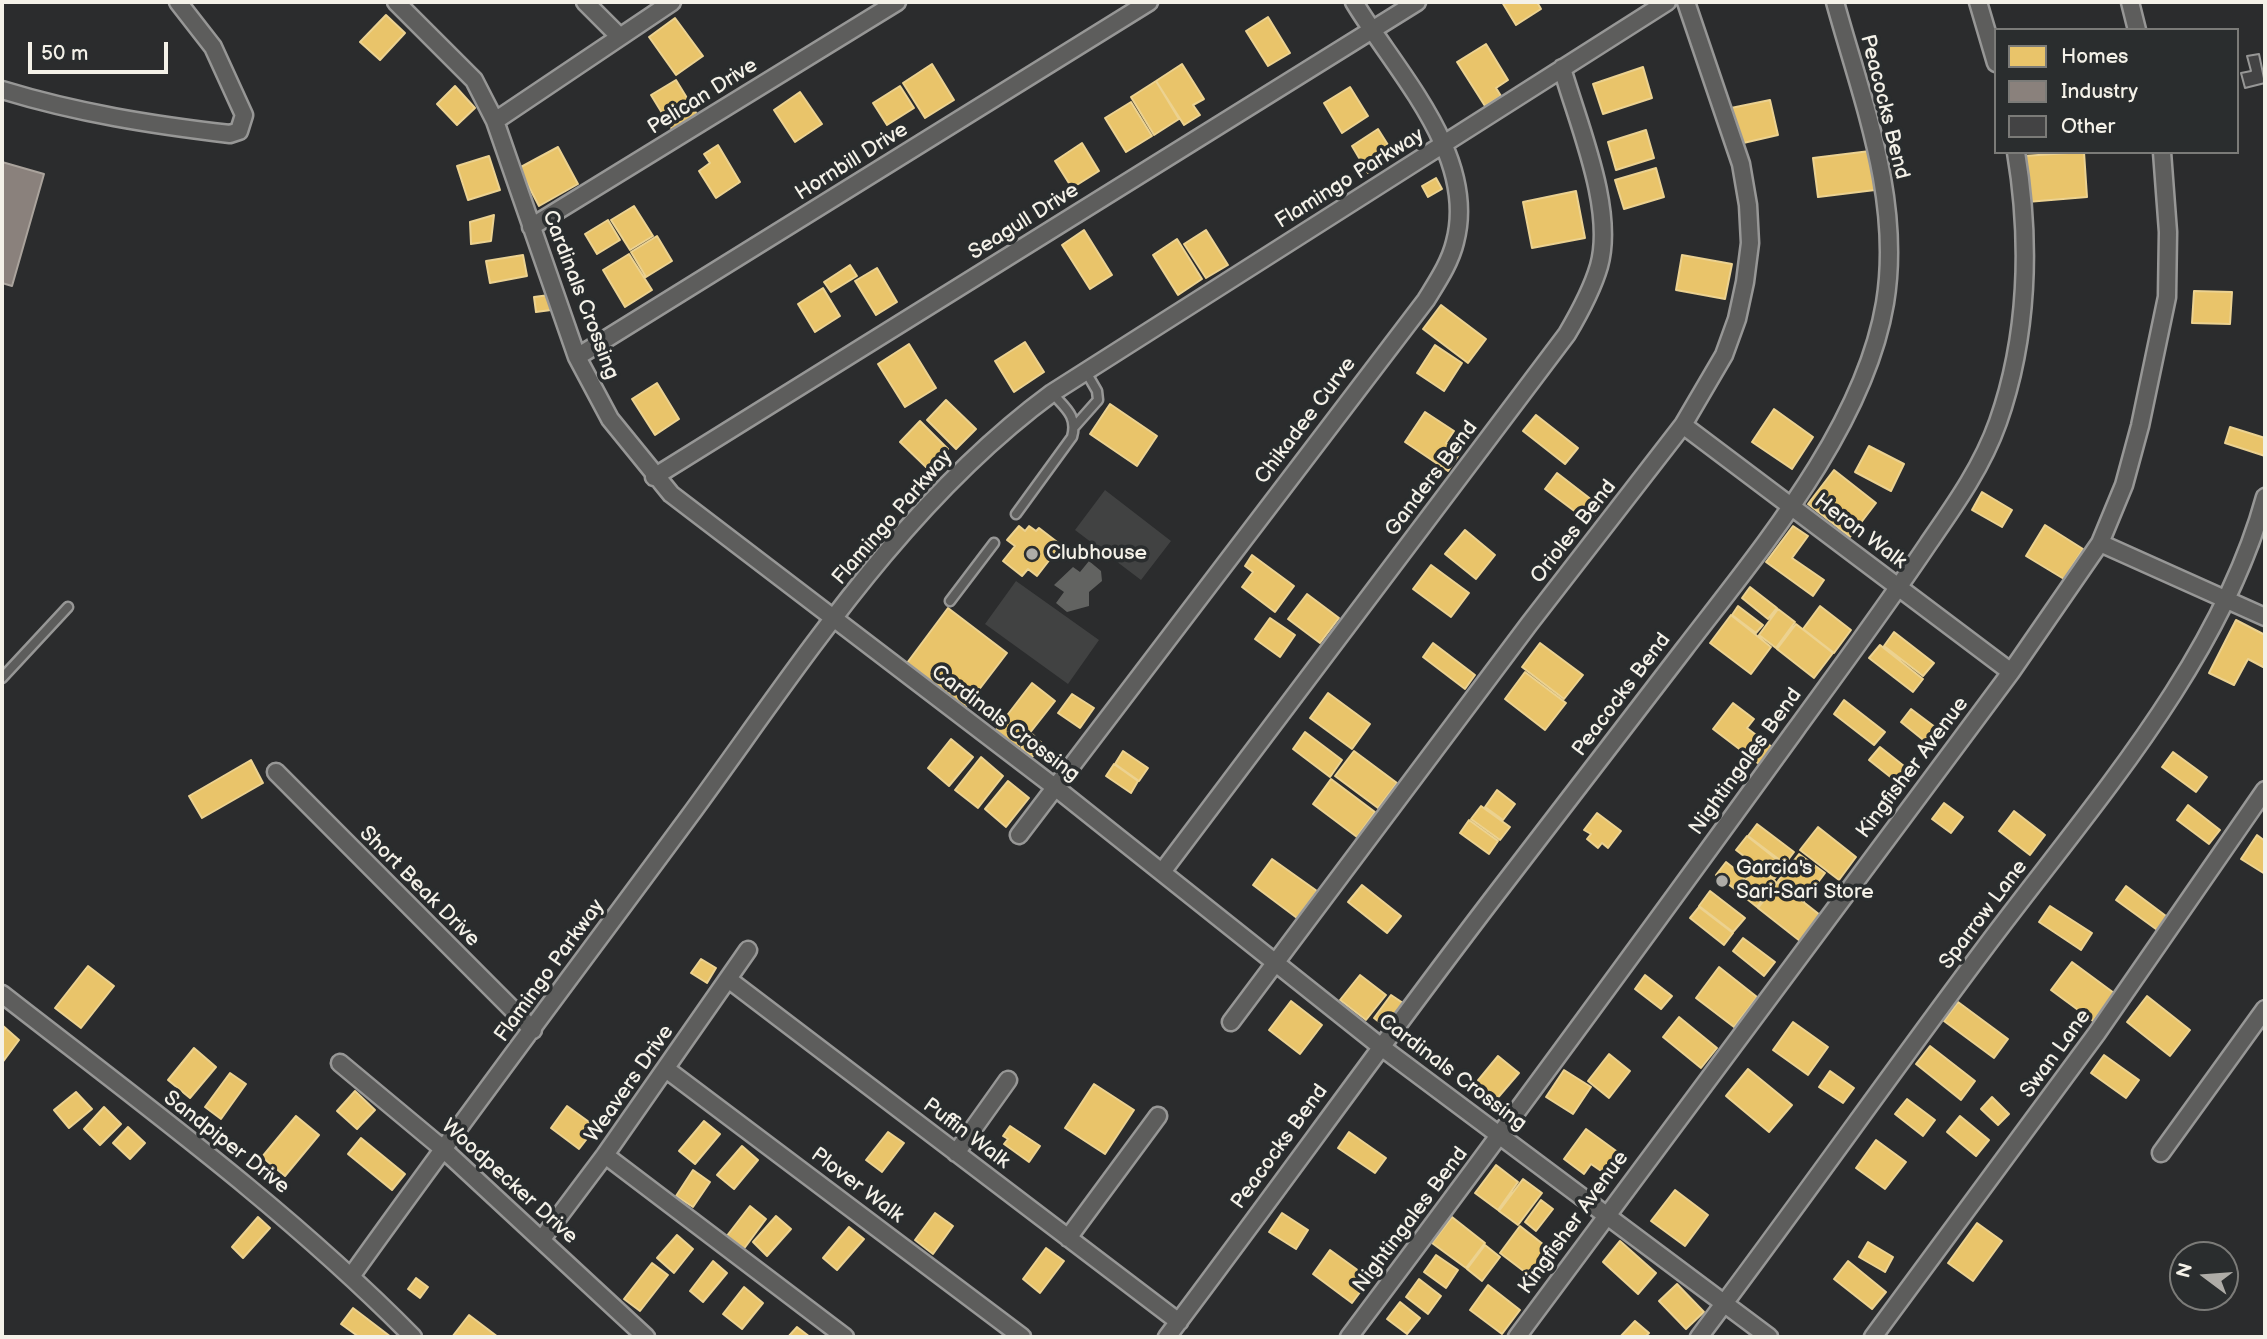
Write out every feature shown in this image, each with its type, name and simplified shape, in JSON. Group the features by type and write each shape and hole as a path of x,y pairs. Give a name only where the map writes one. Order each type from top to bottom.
{"street":[{"path":"2,90 60,108 163,126 230,134 239,131 244,115 213,47 178,2"},
{"name":"Cardinals Crossing","path":"396,2 474,80 495,121 577,357 610,419 654,477 671,494 832,621 1056,788 1380,1046 1769,1337"},
{"path":"586,2 619,36"},
{"path":"495,121 672,2"},
{"name":"Pelican Drive","path":"531,228 897,2"},
{"name":"Hornbill Drive","path":"577,357 1149,2"},
{"name":"Chikadee Curve","path":"1019,835 1426,300 1444,271 1455,243 1460,210 1457,178 1446,143 1354,2"},
{"name":"Seagull Drive","path":"654,477 1417,2"},
{"name":"Flamingo Parkway","path":"352,1275 442,1148 533,1030 832,621 958,471 1009,425 1052,393 1667,2"},
{"name":"Orioles Bend","path":"1231,1022 1529,624 1683,425 1724,355 1737,319 1751,243 1741,164 1686,2"},
{"name":"Peacocks Bend","path":"1167,1337 1380,1046 1792,508 1860,387 1875,348 1889,262 1885,189 1879,158 1835,2"},
{"path":"1978,2 1994,56"},
{"path":"2130,2 2136,28"},
{"name":"Ganders Bend","path":"1162,872 1559,345 1586,301 1600,265 1603,231 1592,172 1562,68"},
{"name":"Nightingales Bend","path":"1349,1337 1501,1136 1899,587 1973,477 1997,425 2015,370 2024,304 2016,154"},
{"name":"Kingfisher Avenue","path":"1517,1337 1605,1214 2011,672 2101,543 2124,485 2140,426 2166,297 2168,232 2162,154"},
{"name":"Heron Walk","path":"1683,425 2011,672"},
{"name":"Sparrow Lane","path":"1699,1337 2148,731 2227,599 2265,497"},
{"path":"2101,543 2265,617"},
{"name":"Short Beak Drive","path":"276,772 533,1030"},
{"name":"Swan Lane","path":"1873,1337 2097,1033 2265,790"},
{"name":"Weavers Drive","path":"542,1239 605,1155 748,950"},
{"name":"Puffin Walk","path":"728,979 1179,1322"},
{"name":"Sandpiper Drive","path":"2,994 251,1188 352,1275 414,1337"},
{"path":"2161,1153 2265,1009"},
{"name":"Woodpecker Drive","path":"340,1063 442,1148 646,1337"},
{"name":"Plover Walk","path":"666,1069 1022,1337"},
{"path":"956,1153 1009,1080"},
{"path":"1068,1238 1158,1116"},
{"path":"605,1155 845,1337"}],"lane":[{"path":"1016,514 1061,454 1075,426 1098,400 1097,391 1086,372"},
{"path":"1052,393 1073,416 1075,426"},
{"path":"950,601 994,543"},
{"path":"2,678 68,607"}],"shaded area":[{"path":"1105,490 1171,541 1141,580 1075,530"},
{"path":"1089,561 1101,571 1102,581 1089,592 1089,606 1067,612 1056,603 1064,592 1054,585 1073,567 1080,572"},
{"path":"1016,581 1099,640 1068,684 985,624"}],"building: Homes":[{"path":"1502,2 1537,2 1541,9 1516,25"},
{"path":"386,15 405,33 380,60 360,42"},
{"path":"1268,17 1290,53 1268,66 1246,31"},
{"path":"675,18 703,56 676,75 649,37"},
{"path":"1486,44 1508,80 1496,88 1501,96 1485,106 1457,62"},
{"path":"932,64 954,100 925,118 903,83"},
{"path":"1182,64 1204,99 1193,105 1200,115 1184,125 1156,81"},
{"path":"1643,67 1652,98 1603,114 1593,84"},
{"path":"676,80 698,116 673,131 651,95"},
{"path":"1156,81 1179,119 1154,135 1131,97"},
{"path":"455,86 475,108 457,125 437,104"},
{"path":"900,86 914,108 887,125 873,103"},
{"path":"1350,87 1368,116 1342,133 1324,103"},
{"path":"800,92 822,124 795,142 774,110"},
{"path":"1770,100 1778,135 1739,144 1731,108"},
{"path":"1131,102 1152,136 1126,152 1105,118"},
{"path":"1378,129 1395,156 1368,173 1352,146"},
{"path":"1646,130 1654,158 1616,170 1608,142"},
{"path":"1082,143 1099,171 1072,188 1055,161"},
{"path":"718,145 740,182 716,198 699,171 710,163 704,154"},
{"path":"558,147 578,184 539,206 519,168"},
{"path":"1870,151 1875,190 1818,197 1813,158"},
{"path":"2084,154 2087,197 2027,202 2023,156"},
{"path":"489,156 500,190 468,200 457,166"},
{"path":"1656,168 1664,197 1624,209 1615,180"},
{"path":"1436,178 1442,189 1428,197 1422,186"},
{"path":"1576,191 1585,238 1532,248 1523,202"},
{"path":"634,206 653,236 630,250 611,220"},
{"path":"494,215 491,241 471,244 470,222"},
{"path":"608,220 620,240 597,254 585,234"},
{"path":"1084,230 1112,275 1090,289 1062,245"},
{"path":"1206,230 1228,265 1206,278 1184,244"},
{"path":"657,236 672,261 646,277 631,252"},
{"path":"1177,239 1202,279 1178,295 1153,255"},
{"path":"629,254 652,290 625,307 603,270"},
{"path":"523,255 527,276 490,283 486,261"},
{"path":"1682,255 1732,264 1725,299 1676,290"},
{"path":"850,265 857,276 831,292 824,282"},
{"path":"877,268 897,302 876,315 855,281"},
{"path":"823,288 840,316 815,332 798,304"},
{"path":"2194,291 2232,292 2230,324 2192,323"},
{"path":"549,295 551,310 536,312 534,297"},
{"path":"1441,305 1486,339 1468,363 1423,329"},
{"path":"1025,342 1044,372 1014,392 995,361"},
{"path":"909,344 936,388 905,407 878,364"},
{"path":"1435,345 1462,363 1444,391 1417,373"},
{"path":"657,383 679,419 655,435 632,399"},
{"path":"946,400 976,429 956,449 927,420"},
{"path":"1110,404 1157,436 1137,466 1090,434"},
{"path":"1774,409 1813,437 1792,469 1752,442"},
{"path":"1425,412 1454,431 1446,443 1460,453 1448,471 1405,442"},
{"path":"1536,415 1578,448 1565,464 1523,431"},
{"path":"920,421 948,449 928,469 900,442"},
{"path":"2230,427 2265,438 2265,456 2225,443"},
{"path":"1869,446 1904,464 1891,491 1855,472"},
{"path":"1834,470 1876,503 1850,537 1808,504"},
{"path":"1557,473 1601,507 1589,522 1545,489"},
{"path":"1982,492 2012,510 2002,527 1972,510"},
{"path":"2045,525 2083,549 2064,579 2026,556"},
{"name":"Clubhouse","path":"1019,526 1025,531 1029,526 1036,531 1039,528 1061,545 1037,576 1028,569 1022,576 1003,561 1015,546 1007,540"},
{"path":"1793,526 1808,536 1792,558 1824,580 1813,596 1766,562"},
{"path":"1465,530 1495,555 1476,579 1445,554"},
{"path":"1252,555 1294,586 1275,612 1242,587 1253,572 1245,566"},
{"path":"1431,565 1469,593 1451,617 1413,589"},
{"path":"1750,587 1777,608 1768,619 1742,598"},
{"path":"1307,594 1339,618 1320,643 1288,619"},
{"path":"1738,606 1763,625 1756,633 1732,615"},
{"path":"1820,606 1851,630 1834,653 1803,629"},
{"path":"948,608 1007,653 965,708 907,663"},
{"path":"1778,609 1795,622 1776,648 1759,635"},
{"path":"1731,615 1771,647 1751,674 1710,643"},
{"path":"1270,618 1295,635 1280,657 1255,639"},
{"path":"2236,620 2265,635 2265,668 2248,659 2234,685 2209,673"},
{"path":"1796,624 1833,653 1814,678 1777,649"},
{"path":"1894,632 1934,663 1923,676 1884,646"},
{"path":"1433,643 1475,675 1465,689 1423,657"},
{"path":"1540,643 1583,675 1564,699 1522,667"},
{"path":"1880,645 1923,679 1913,692 1869,658"},
{"path":"1525,672 1566,703 1545,730 1505,699"},
{"path":"1032,683 1055,701 1018,748 995,731"},
{"path":"1328,693 1370,724 1352,749 1310,718"},
{"path":"1072,694 1094,708 1080,728 1058,713"},
{"path":"1844,700 1885,732 1874,745 1834,714"},
{"path":"1733,703 1754,719 1747,728 1772,747 1759,764 1713,729"},
{"path":"1911,709 1943,733 1932,747 1901,722"},
{"path":"1305,732 1342,760 1330,777 1293,749"},
{"path":"1032,734 1043,744 1032,757 1021,748"},
{"path":"951,739 973,757 949,786 928,768"},
{"path":"1880,747 1909,770 1898,783 1869,760"},
{"path":"1123,751 1148,768 1139,781 1115,764"},
{"path":"1354,751 1397,783 1378,808 1335,776"},
{"path":"2173,752 2207,777 2196,792 2162,767"},
{"path":"981,757 1003,776 978,808 955,790"},
{"path":"251,760 263,783 202,818 189,796"},
{"path":"1114,764 1138,781 1131,793 1106,776"},
{"path":"1331,779 1375,812 1357,837 1313,804"},
{"path":"1008,781 1029,798 1006,827 985,809"},
{"path":"1497,790 1515,804 1503,820 1485,807"},
{"path":"1944,803 1963,817 1951,833 1932,819"},
{"path":"2188,805 2220,830 2209,844 2177,820"},
{"path":"1481,806 1510,827 1500,840 1471,819"},
{"path":"2014,811 2045,835 2030,855 1999,831"},
{"path":"1597,813 1621,831 1608,848 1602,843 1598,848 1587,839 1591,834 1584,830"},
{"path":"1469,820 1498,841 1489,854 1460,833"},
{"path":"1757,824 1794,852 1785,864 1748,836"},
{"path":"1818,827 1856,857 1839,880 1800,850"},
{"path":"2257,835 2265,841 2265,874 2241,859"},
{"path":"1747,836 1785,866 1774,879 1736,850"},
{"path":"1799,854 1825,873 1804,901 1778,881"},
{"path":"1272,859 1317,891 1297,918 1253,885"},
{"path":"1726,862 1745,877 1736,890 1716,875"},
{"path":"1756,866 1776,882 1757,907 1737,891"},
{"path":"1778,882 1820,915 1800,941 1758,908"},
{"path":"1362,885 1401,916 1387,933 1348,902"},
{"path":"2126,886 2170,919 2160,932 2116,900"},
{"path":"1710,891 1745,918 1733,932 1699,906"},
{"path":"2050,906 2092,933 2081,950 2039,922"},
{"path":"1699,907 1733,933 1724,945 1690,918"},
{"path":"1743,938 1775,962 1764,976 1733,951"},
{"path":"701,959 716,968 707,983 691,973"},
{"path":"2072,962 2114,993 2093,1021 2051,990"},
{"path":"88,966 114,986 81,1028 55,1008"},
{"path":"1719,967 1757,997 1734,1027 1696,998"},
{"path":"1360,975 1386,995 1366,1020 1340,1000"},
{"path":"1645,975 1672,996 1661,1009 1635,989"},
{"path":"1391,995 1406,1005 1388,1029 1374,1018"},
{"path":"2147,996 2190,1030 2170,1056 2127,1022"},
{"path":"1291,1001 1322,1025 1300,1054 1269,1030"},
{"path":"1958,1002 2008,1039 1994,1058 1944,1021"},
{"path":"1679,1017 1717,1048 1701,1068 1663,1037"},
{"path":"1793,1022 1828,1047 1808,1075 1773,1050"},
{"path":"2,1025 19,1040 2,1063"},
{"path":"1930,1046 1975,1081 1961,1100 1916,1064"},
{"path":"194,1048 216,1067 190,1098 168,1080"},
{"path":"1609,1054 1630,1071 1609,1098 1588,1081"},
{"path":"2104,1055 2139,1080 2126,1098 2091,1073"},
{"path":"1498,1056 1519,1073 1495,1101 1475,1084"},
{"path":"1748,1069 1792,1105 1769,1132 1726,1096"},
{"path":"1564,1070 1591,1087 1573,1114 1546,1097"},
{"path":"1830,1071 1854,1088 1843,1103 1819,1087"},
{"path":"230,1073 246,1084 221,1119 205,1107"},
{"path":"1094,1084 1134,1110 1105,1154 1065,1128"},
{"path":"355,1091 375,1110 357,1129 337,1111"},
{"path":"76,1092 92,1109 69,1128 54,1110"},
{"path":"1992,1097 2009,1114 1998,1125 1981,1109"},
{"path":"1907,1099 1935,1120 1923,1136 1895,1114"},
{"path":"567,1106 596,1127 579,1149 551,1128"},
{"path":"104,1107 121,1124 100,1145 84,1129"},
{"path":"296,1116 319,1135 285,1176 262,1157"},
{"path":"1960,1116 1989,1140 1976,1156 1947,1132"},
{"path":"704,1121 720,1134 695,1164 679,1151"},
{"path":"1010,1126 1040,1146 1029,1162 1004,1144 1008,1139 1003,1136"},
{"path":"128,1127 145,1143 130,1159 113,1143"},
{"path":"1586,1129 1619,1153 1604,1173 1591,1164 1584,1174 1564,1159"},
{"path":"888,1132 904,1143 882,1172 866,1160"},
{"path":"1349,1132 1386,1158 1375,1173 1338,1148"},
{"path":"361,1138 405,1174 392,1190 348,1154"},
{"path":"1876,1140 1906,1162 1885,1189 1856,1168"},
{"path":"742,1146 758,1160 734,1189 717,1175"},
{"path":"1496,1165 1518,1182 1498,1210 1475,1193"},
{"path":"693,1170 710,1182 693,1207 676,1196"},
{"path":"1523,1179 1542,1193 1518,1225 1499,1211"},
{"path":"1675,1190 1708,1215 1685,1246 1651,1221"},
{"path":"1541,1200 1553,1209 1536,1231 1525,1222"},
{"path":"750,1206 766,1219 743,1250 726,1237"},
{"path":"935,1213 953,1226 933,1254 915,1240"},
{"path":"1282,1213 1308,1230 1296,1249 1269,1232"},
{"path":"776,1216 791,1229 767,1256 753,1242"},
{"path":"258,1217 270,1228 243,1258 232,1247"},
{"path":"1452,1217 1485,1243 1466,1268 1432,1243"},
{"path":"1977,1223 2002,1241 1973,1281 1948,1263"},
{"path":"1520,1226 1558,1256 1538,1282 1500,1253"},
{"path":"849,1227 864,1239 837,1270 823,1258"},
{"path":"677,1235 693,1249 674,1273 657,1258"},
{"path":"1620,1241 1656,1273 1638,1294 1603,1262"},
{"path":"1868,1242 1893,1257 1885,1272 1859,1257"},
{"path":"1485,1245 1500,1257 1482,1281 1467,1269"},
{"path":"1046,1248 1064,1261 1040,1293 1023,1279"},
{"path":"1330,1250 1370,1279 1352,1303 1313,1274"},
{"path":"1436,1255 1458,1270 1446,1288 1424,1272"},
{"path":"713,1261 727,1273 703,1302 690,1291"},
{"path":"1848,1261 1886,1292 1872,1309 1834,1279"},
{"path":"652,1263 668,1275 640,1311 624,1299"},
{"path":"416,1278 428,1287 420,1298 408,1289"},
{"path":"1419,1279 1441,1296 1428,1314 1406,1297"},
{"path":"1677,1284 1704,1312 1686,1329 1659,1301"},
{"path":"1488,1285 1520,1310 1502,1334 1470,1310"},
{"path":"744,1287 763,1303 742,1329 723,1314"},
{"path":"1400,1302 1420,1318 1407,1334 1387,1319"},
{"path":"353,1308 391,1337 359,1337 341,1324"},
{"path":"469,1315 498,1337 452,1337"},
{"path":"1635,1321 1649,1333 1645,1337 1620,1337"},
{"path":"797,1327 810,1337 788,1337"}],"building: Industry":[{"path":"2,162 44,174 12,286 2,283"}],"building: Other":[{"path":"2259,54 2265,83 2245,88 2241,73 2251,71 2247,56"}],"place":[{"name":"Clubhouse","path":"1032,554"},
{"name":"Garcia's Sari-Sari Store","path":"1722,881"}]}
